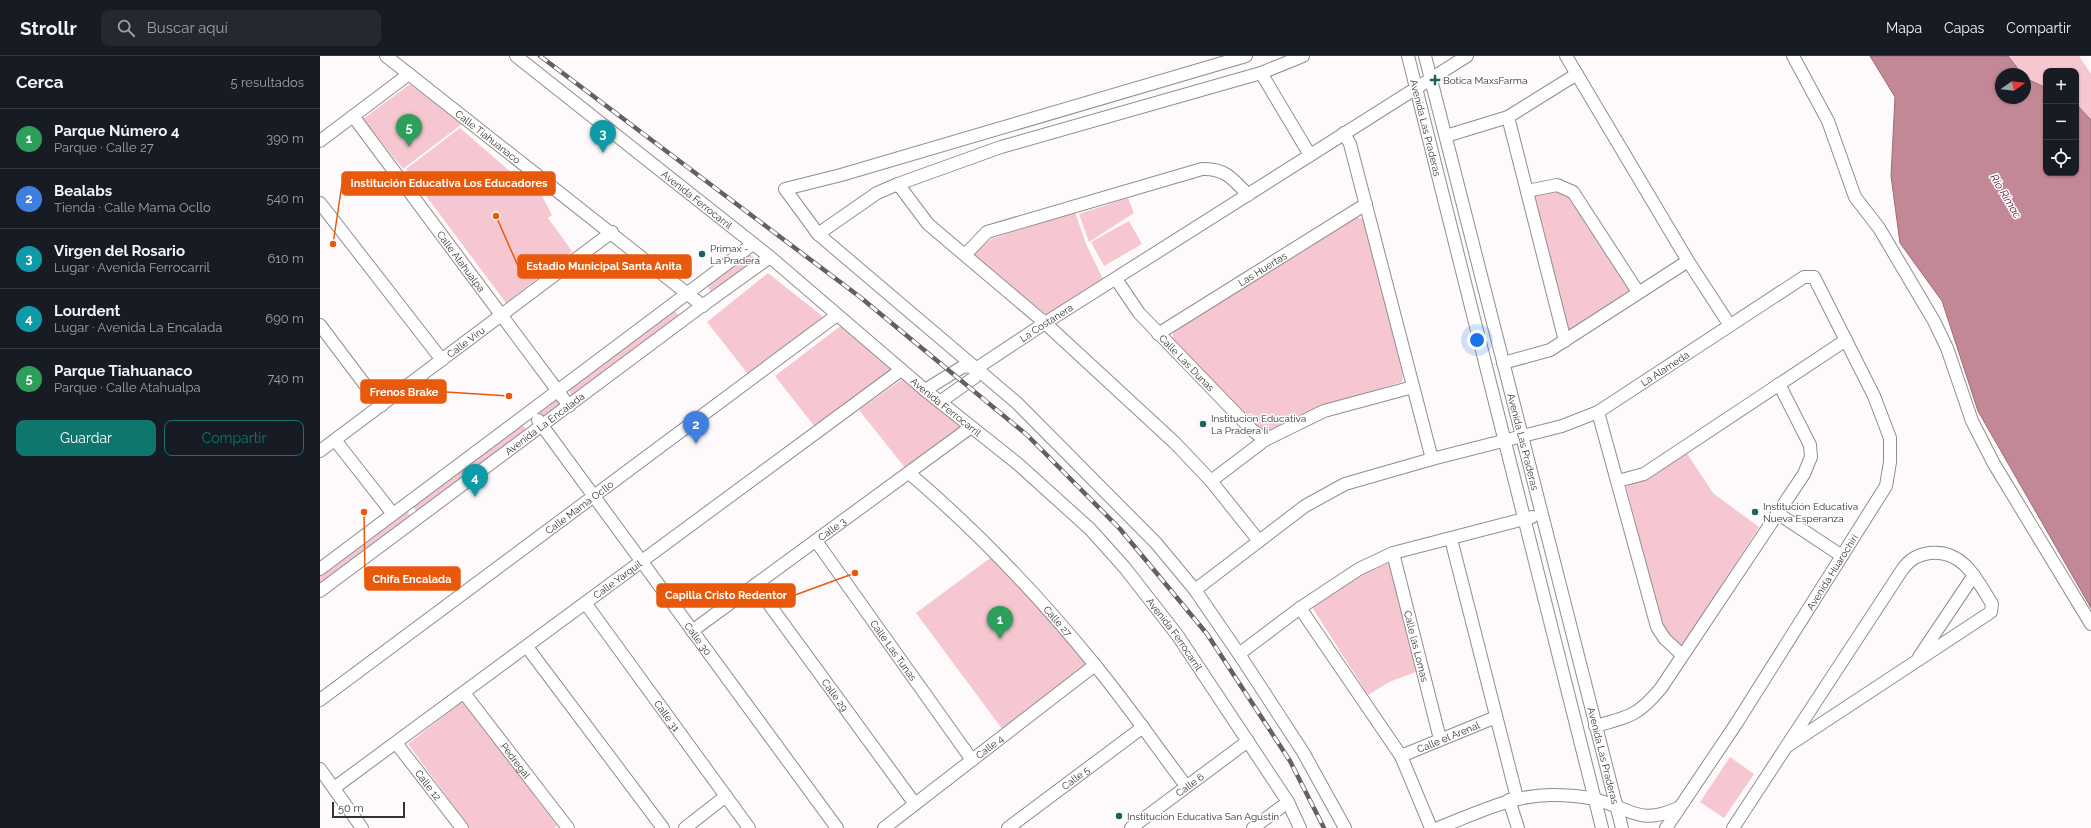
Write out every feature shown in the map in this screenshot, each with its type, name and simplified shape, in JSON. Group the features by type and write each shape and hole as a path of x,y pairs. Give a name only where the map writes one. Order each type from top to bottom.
{"street":[{"name":"Calle Tiahuanaco","path":"386,56 612,232 703,306"},
{"name":"Avenida Ferrocarril","path":"516,56 770,257 901,370 1018,464 1084,524 1125,568 1178,636 1288,802 1300,828"},
{"path":"1246,56 841,175 785,189 818,234 1017,403 1087,471 1156,543 1195,590 1239,654 1303,752 1345,828"},
{"path":"818,234 877,193 1001,146 1261,73 1303,56"},
{"name":"Avenida Las Praderas","path":"1408,56 1602,828"},
{"name":"Avenida Las Praderas","path":"1425,56 1622,828"},
{"name":"La Costanera","path":"925,390 964,366 977,368 1045,323 1467,56"},
{"path":"1566,56 1688,261 1729,324"},
{"path":"1793,56 1828,121 1855,197 1879,228 1934,321 1947,348 1972,420 1994,464 2091,624"},
{"path":"1261,73 1310,155"},
{"path":"320,141 409,74"},
{"path":"1446,136 1508,117 1577,74"},
{"name":"Calle Atahualpa","path":"353,116 569,406"},
{"path":"1508,117 1565,341"},
{"path":"1344,133 1350,144 1432,459"},
{"path":"965,256 987,232 1202,169 1222,171 1234,180 1248,195"},
{"path":"898,184 928,224 1045,323 1175,443 1211,481 1259,541"},
{"path":"1527,191 1557,185 1573,192 1638,292"},
{"path":"320,203 442,360"},
{"name":"Las Huertas","path":"1158,334 1366,204"},
{"name":"Calle Viru","path":"320,452 612,232"},
{"name":"Avenida La Encalada","path":"320,569 754,244"},
{"name":"Avenida La Encalada","path":"320,591 770,257"},
{"path":"1503,363 1550,350 1688,261"},
{"name":"La Alameda","path":"1195,590 1305,506 1345,484 1432,459 1562,426 1598,412 1729,324 1804,277 1814,277"},
{"name":"Avenida Huarochiri","path":"1666,828 1736,724 1886,486 1890,462 1890,438 1874,396 1814,277"},
{"name":"Calle Las Dunas","path":"1116,279 1139,313 1158,334 1251,429 1265,440"},
{"name":"Calle Mama Ocllo","path":"320,700 837,315"},
{"path":"320,325 381,406"},
{"path":"1618,481 1644,474 1846,340"},
{"name":"La Costanera","path":"940,402 975,377 977,368"},
{"name":"Calle Yarquil","path":"334,788 586,604 901,370"},
{"path":"1595,726 1629,716 1646,706 1661,688 1804,474 1811,457 1810,445 1806,434 1779,384"},
{"path":"1211,481 1265,440 1324,411 1413,387"},
{"name":"Calle 30","path":"531,411 837,828"},
{"path":"1598,412 1657,627 1665,639 1682,655"},
{"name":"Calle 3","path":"692,631 971,427"},
{"path":"335,440 393,514"},
{"name":"Calle 27","path":"909,473 948,506 1023,582 1095,665 1186,786"},
{"path":"1777,513 1842,556"},
{"path":"1239,654 1300,608 1358,569 1393,553 1542,514"},
{"path":"1450,539 1496,717 1518,828"},
{"name":"Calle Las Tunas","path":"816,541 972,760"},
{"path":"1733,828 1786,746 1910,560 1923,554 1938,552 1950,554 1961,559 1974,575 1992,604 1992,612 1786,746"},
{"name":"Calle las Lomas","path":"1393,553 1440,739"},
{"path":"1916,662 1974,575"},
{"name":"Calle 29","path":"755,585 915,804"},
{"name":"Calle 31","path":"586,604 750,828"},
{"path":"1300,608 1401,756 1431,828"},
{"path":"527,647 662,828"},
{"name":"Calle 4","path":"884,828 1095,665"},
{"name":"Pedregal","path":"464,693 568,828"},
{"name":"Calle el Arenal","path":"1401,756 1496,717"},
{"name":"Calle 5","path":"1008,828 1142,727"},
{"name":"Calle 6","path":"1131,828 1248,741"},
{"name":"Calle 12","path":"396,743 462,828"},
{"path":"320,769 362,828"},
{"path":"1438,828 1513,799 1551,795 1595,800 1617,808 1652,817 1667,814 1681,807"},
{"path":"685,828 726,796"},
{"path":"1253,828 1288,802"}],"shaded area":[{"path":"2008,56 2079,56 2091,74 2091,120 2079,107 2079,68 2043,68 2043,87 2031,81 2031,68 2017,68"},
{"path":"410,84 462,124 403,169 363,119"},
{"path":"460,128 511,172 514,170 540,192 552,215 548,218 572,251 506,303 406,169"},
{"path":"1557,191 1567,194 1576,202 1631,289 1571,330 1568,328 1533,195"},
{"path":"1128,198 1134,213 1089,242 1079,214"},
{"path":"1075,212 1086,244 1103,279 1047,315 972,256 991,239"},
{"path":"1353,217 1364,219 1403,375 1402,382 1319,407 1268,433 1258,429 1172,339 1174,330"},
{"path":"1129,221 1142,244 1104,266 1091,242"},
{"path":"749,254 755,258 754,262 712,293 707,286"},
{"path":"768,273 826,319 748,374 707,322"},
{"path":"674,310 680,317 573,397 569,390"},
{"path":"843,324 894,369 815,427 775,376"},
{"path":"904,378 961,427 906,469 859,410"},
{"path":"555,400 558,401 560,405 543,418 540,412"},
{"path":"522,424 528,432 418,513 412,506"},
{"path":"1686,452 1713,493 1759,527 1683,646 1670,635 1662,624 1626,486 1649,476"},
{"path":"406,510 412,518 320,587 320,574"},
{"path":"993,556 1088,664 1003,730 916,613"},
{"path":"1389,563 1416,672 1389,682 1368,695 1312,607 1361,575"},
{"path":"463,701 557,826 554,828 470,828 408,744"},
{"path":"1730,757 1754,774 1724,818 1700,802"}],"water":[{"name":"Río Rímac","path":"1870,56 2008,56 2017,68 1995,68 1995,104 2031,104 2031,81 2043,87 2043,176 2079,176 2079,107 2091,120 2091,608 1978,411 1942,301 1900,243 1891,176 1895,97"}],"railway":[{"path":"540,56 860,297 1027,435 1120,529 1207,634 1290,761 1324,828"}],"place":[{"name":"Botica MaxsFarma","path":"1435,80"},
{"name":"Parque Tiahuanaco","path":"409,147"},
{"name":"Virgen del Rosario","path":"603,153"},
{"name":"Estadio Municipal Santa Anita","path":"496,216"},
{"name":"Institución Educativa Los Educadores","path":"333,244"},
{"name":"Primax - La Pradera","path":"702,254"},
{"name":"Frenos Brake","path":"509,396"},
{"name":"Institución Educativa La Pradera Ii","path":"1203,424"},
{"name":"Bealabs","path":"696,444"},
{"name":"Lourdent","path":"475,497"},
{"name":"Chifa Encalada","path":"364,512"},
{"name":"Institución Educativa Nueva Esperanza","path":"1755,512"},
{"name":"Capilla Cristo Redentor","path":"855,573"},
{"name":"Parque Número 4","path":"1000,639"},
{"name":"Institución Educativa San Agustin","path":"1119,816"}]}
